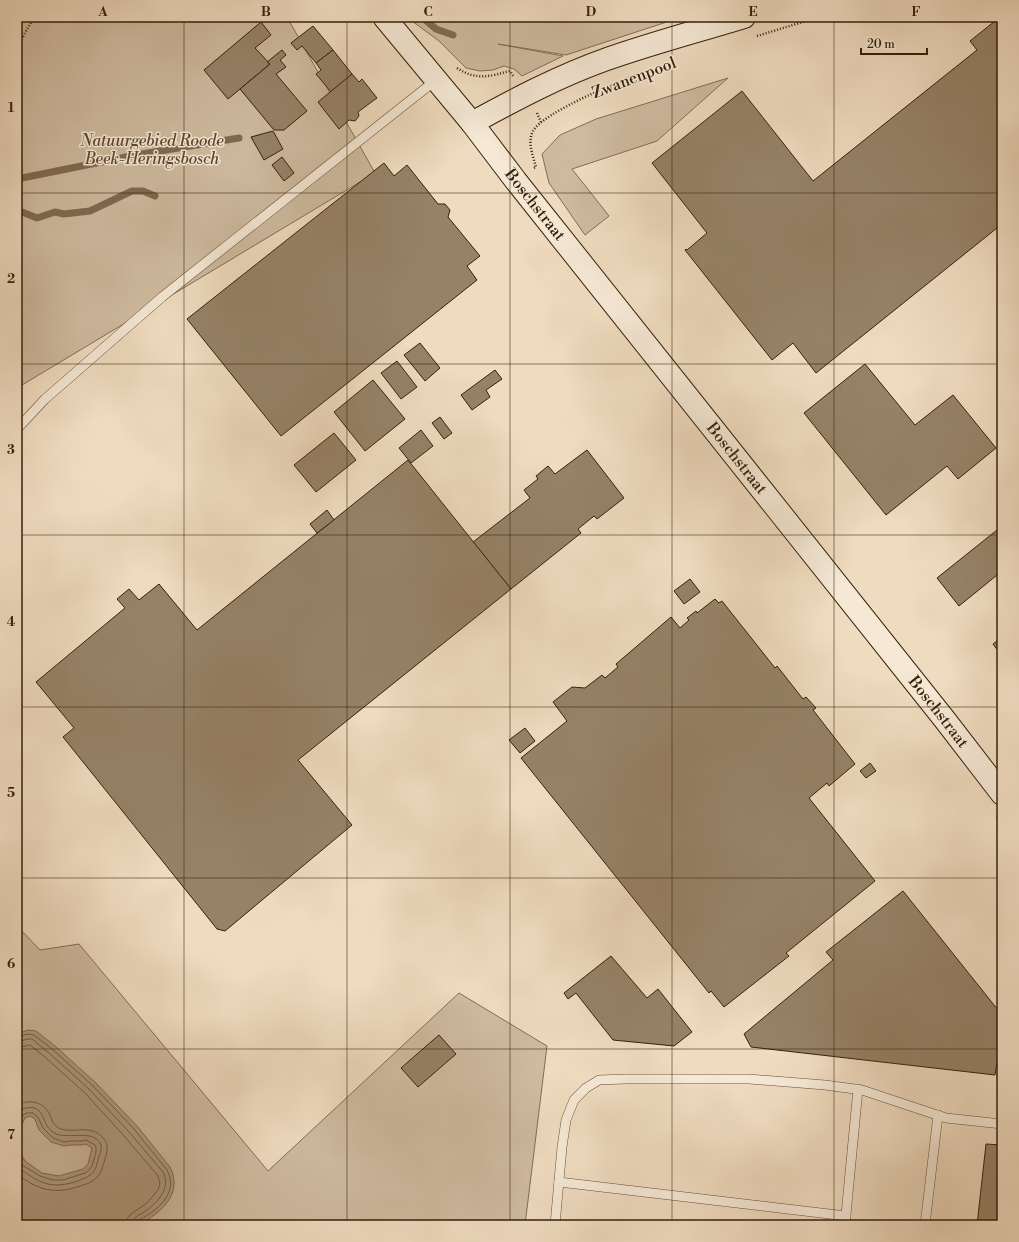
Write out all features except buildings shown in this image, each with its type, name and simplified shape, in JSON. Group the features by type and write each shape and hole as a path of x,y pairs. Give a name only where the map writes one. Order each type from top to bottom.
{"street":[{"name":"Boschstraat","path":"384,17 472,123 516,181 1002,794"},
{"name":"Zwanenpool","path":"472,123 526,93 607,59 744,17"}],"lane":[{"path":"17,429 45,399 162,297 436,80"},
{"path":"555,1225 566,1120 574,1100 586,1088 599,1080 749,1079 825,1085 858,1090 946,1118 1002,1124"},
{"path":"559,1182 845,1220 858,1090"},
{"path":"925,1225 938,1115"}],"path":[{"path":"17,47 34,17"},
{"path":"751,38 819,17"},
{"path":"454,66 464,73 483,77 510,71 526,93 541,122"},
{"name":"Zwanenpool","path":"516,181 536,167 530,143 533,131 541,122 553,114 606,87 643,72"}],"green space":[{"name":"Natuurgebied Roode Beek-Heringsbosch","path":"17,17 287,17 375,173 17,388"},
{"path":"408,17 682,17 566,55 498,44 563,56 522,76 514,69 504,66 493,70 480,71 466,68 439,41"},
{"path":"728,78 657,141 572,169 609,216 585,235 549,183 542,154 560,135 596,119"},
{"path":"17,926 40,950 79,944 268,1171 459,993 547,1046 525,1225 17,1225"}],"water":[{"path":"28,1030 36,1031 55,1046 96,1083 137,1126 170,1167 174,1177 172,1194 168,1202 154,1215 138,1225 17,1225 17,1034","holes":["30,1116 35,1119 39,1130 51,1142 64,1146 86,1144 92,1148 88,1164 83,1169 59,1176 42,1173 25,1161 20,1152 18,1133 25,1118"]}],"waterway":[{"path":"422,17 436,29 453,35"},
{"path":"17,179 136,155 239,138"},
{"path":"17,210 37,218 55,212 64,214 90,211 132,191 143,191 155,196"}]}
